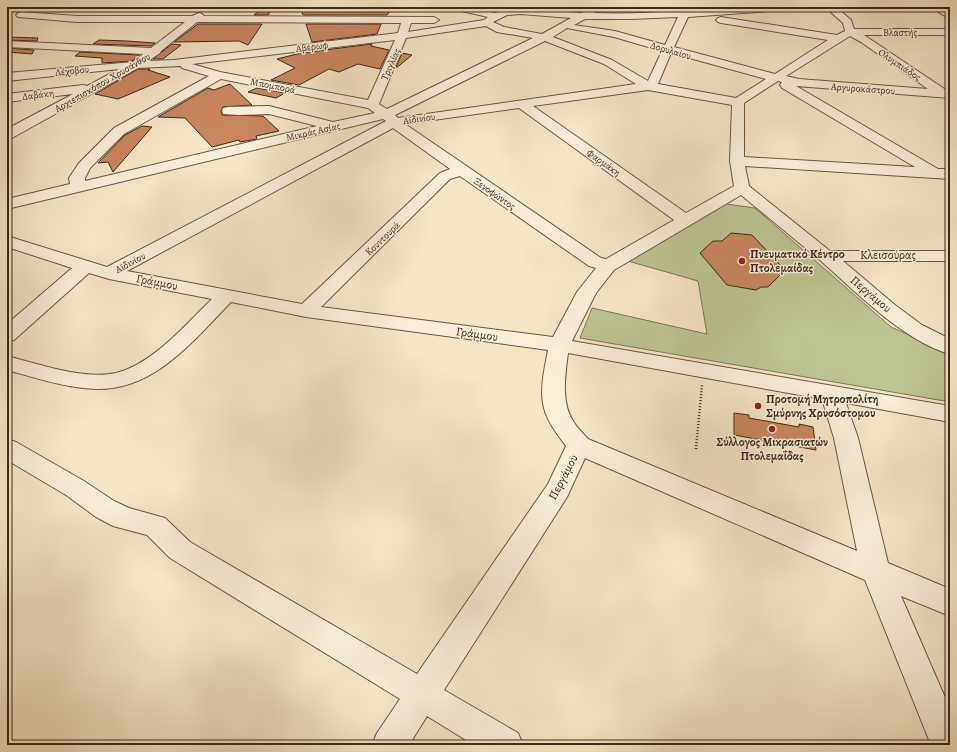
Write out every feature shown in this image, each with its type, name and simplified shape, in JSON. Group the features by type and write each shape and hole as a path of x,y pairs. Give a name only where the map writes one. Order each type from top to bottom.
{"street":[{"path":"45,7 18,17 194,20 492,19 514,9 580,17 684,14 716,9 783,7"},
{"name":"Τριγλίας","path":"372,105 402,36 407,20 408,7"},
{"path":"456,7 492,19 501,30 544,37 608,62 650,86 684,14"},
{"name":"Μικράς Ασίας","path":"7,204 333,126 390,118 599,7"},
{"path":"742,188 737,161 738,102 844,35 848,22 830,7"},
{"path":"935,7 950,16"},
{"name":"Αρχιεπισκόπου Χρυσάνθου","path":"7,136 137,64 208,10"},
{"path":"270,30 276,19 286,11"},
{"path":"684,14 844,35"},
{"name":"Αβέρωφ","path":"137,64 174,62 265,47 402,36 492,19"},
{"name":"Δορυλαίου","path":"564,26 615,34 668,50 775,78"},
{"name":"Βλαστής","path":"844,35 950,32"},
{"name":"Ολυμπιάδος","path":"844,35 865,40 948,95"},
{"path":"7,44 54,48 156,51"},
{"name":"Μπομπορά","path":"174,62 219,75 372,105"},
{"name":"Λέχοβου","path":"7,77 137,64"},
{"path":"78,186 77,178 84,166 119,131 219,75"},
{"path":"775,78 950,182"},
{"name":"Αργυροκάστρου","path":"775,78 799,83 948,95"},
{"name":"Αϊδινίου","path":"110,273 390,118 522,104 650,86 738,102"},
{"name":"Δαβάκη","path":"7,98 92,88"},
{"name":"Φαρμάκη","path":"522,104 685,220"},
{"path":"372,105 390,118"},
{"path":"228,111 239,112 268,110 333,126"},
{"name":"Ξενοφώντος","path":"390,118 406,132 595,262 608,266"},
{"path":"737,161 950,174"},
{"name":"Κουντουρά","path":"306,311 445,176 461,170"},
{"name":"Περγάμου","path":"389,745 558,490 579,446 563,425 554,403 555,372 559,345 587,292 608,266 742,188 826,256 888,309 915,329 950,347"},
{"name":"Γράμμου","path":"7,241 110,273 306,311 559,345 950,414"},
{"name":"Κλεισούρας","path":"826,256 950,256"},
{"path":"7,335 86,266"},
{"path":"7,363 81,380 99,381 121,379 149,366 170,350 226,296"},
{"path":"915,329 950,332"},
{"path":"831,393 846,438 876,572 948,745"},
{"path":"579,446 950,603"},
{"path":"7,448 123,518 155,526 166,534 180,550 506,745"}],"path":[{"path":"696,449 703,371"}],"green space":[{"path":"726,204 755,208 891,327 950,353 950,402 580,338 592,308 707,334 698,281 628,261"}],"building":[{"path":"264,7 273,7 268,15 254,15"},
{"path":"300,7 391,10 387,15 303,15"},
{"path":"198,24 262,24 248,45 239,41 174,42"},
{"path":"306,24 381,24 377,34 312,42"},
{"path":"7,37 38,38 37,41 7,40"},
{"path":"99,40 155,43 151,46 93,44"},
{"path":"172,44 181,45 163,59 153,59"},
{"path":"372,44 371,46 389,50 380,69 358,64 339,72 329,69 299,85 271,80 295,68 277,59 301,53"},
{"path":"7,48 34,50 32,54 7,52"},
{"path":"80,52 139,55 132,61 102,63 102,58 75,56"},
{"path":"402,53 412,55 395,69"},
{"path":"138,69 150,69 148,70 170,77 118,99 95,94"},
{"path":"230,84 252,105 223,107 221,111 222,115 263,116 279,131 256,136 257,139 240,142 239,140 212,147 185,118 158,117 208,88 214,90"},
{"path":"257,88 285,93 276,98 248,92"},
{"path":"142,126 152,127 113,172 108,162 98,163 125,135"},
{"name":"Πνευματικό Κέντρο Πτολεμαίδας","path":"731,233 752,235 785,270 768,287 761,287 756,290 727,285 700,253 713,241 722,241"},
{"path":"734,413 749,415 749,418 799,427 799,424 813,427 816,450 734,435"}],"place":[{"name":"Πνευματικό Κέντρο Πτολεμαίδας","path":"742,261"},
{"name":"Προτομή Μητροπολίτη Σμύρνης Χρυσόστομου","path":"758,406"},
{"name":"Σύλλογος Μικρασιατών Πτολεμαΐδας","path":"772,429"}]}
